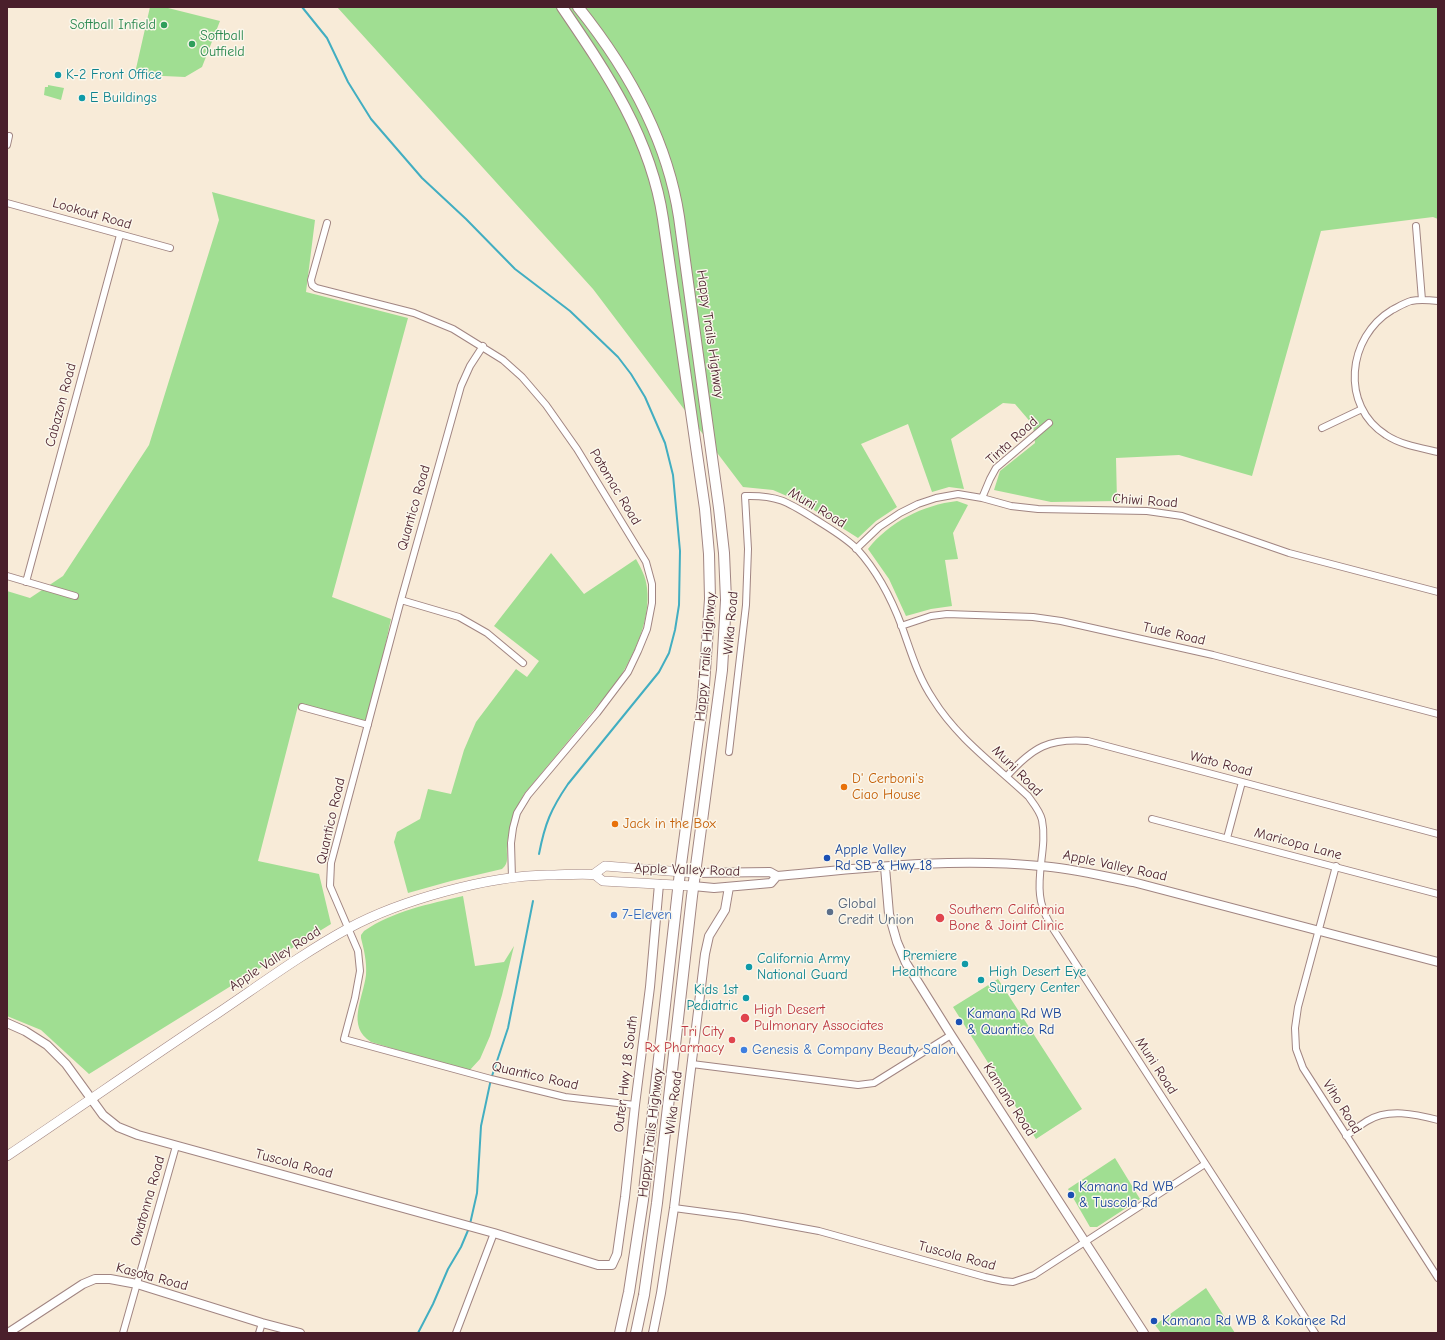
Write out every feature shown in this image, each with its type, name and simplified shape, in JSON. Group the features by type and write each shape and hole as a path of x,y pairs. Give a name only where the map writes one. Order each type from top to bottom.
{"main road":[{"name":"Happy Trails Highway","path":"562,7 610,79 641,139 654,178 663,219 705,509 709,554 710,599 706,669 694,774 678,885 642,1200 629,1292 620,1333"},
{"name":"Happy Trails Highway","path":"578,7 623,71 641,102 656,133 669,174 679,217 724,553 726,600 722,670 693,886 657,1203 644,1295 636,1333"},
{"name":"Apple Valley Road","path":"7,1156 297,960 349,928 386,911 466,886 536,875 594,874 605,866 695,873"},
{"name":"Apple Valley Road","path":"594,874 603,881 693,886"}],"street":[{"path":"7,145 9,136"},
{"name":"Lookout Road","path":"7,203 170,248"},
{"name":"Potomac Road","path":"327,223 311,280 312,284 316,288 414,313 453,329 483,346 503,360 522,377 546,405 577,449 646,562 652,584 652,602 647,629 638,651 628,672 597,713 528,796 517,813 511,843 512,878"},
{"path":"1416,226 1422,300"},
{"name":"Cabazon Road","path":"26,582 120,235"},
{"path":"1438,302 1422,300 1410,301 1385,314 1373,325 1358,351 1355,362 1355,382 1362,409 1371,422 1386,435 1402,442 1438,452"},
{"name":"Quantico Road","path":"483,346 470,366 461,386 401,600 331,863 330,886 358,951 360,971 355,998 344,1039 491,1079 566,1097 634,1105"},
{"path":"1322,428 1362,409"},
{"name":"Tinta Road","path":"982,498 996,468 1049,423"},
{"name":"Chiwi Road","path":"856,549 879,527 900,513 918,504 936,498 958,494 982,498 1011,506 1038,509 1148,510 1182,516 1289,553 1438,592"},
{"name":"Muni Road","path":"746,496 763,495 791,504 829,528 856,549 888,593 925,687 941,711 956,730 1028,796 1041,819 1044,837 1039,895 1042,910 1315,1333"},
{"name":"Wika Road","path":"729,752 743,647 746,605 748,549 746,496"},
{"path":"7,576 75,596"},
{"path":"401,600 459,617 487,633 523,663"},
{"name":"Tude Road","path":"901,626 931,616 947,614 1033,617 1061,621 1212,655 1438,714"},
{"path":"302,707 368,725"},
{"name":"Wato Road","path":"1007,776 1021,760 1040,747 1052,742 1073,740 1088,741 1438,834"},
{"path":"1227,838 1242,782"},
{"name":"Maricopa Lane","path":"1152,819 1336,866 1438,894"},
{"name":"Apple Valley Road","path":"695,873 770,872 777,876 885,867 982,862 1041,866 1090,873 1133,882 1438,962"},
{"name":"Viho Road","path":"1336,866 1298,1008 1295,1028 1296,1049 1303,1068 1438,1278"},
{"name":"Kamana Road","path":"885,867 890,914 897,942 906,963 1144,1333"},
{"name":"Apple Valley Road","path":"693,886 714,888 771,883 777,876"},
{"name":"Outer Hwy 18 South","path":"612,1265 617,1254 625,1197 634,1105 650,987 660,884"},
{"name":"Wika Road","path":"653,1333 661,1293 674,1208 705,954 709,936 725,910 729,887"},
{"name":"Tuscola Road","path":"7,1023 25,1031 47,1045 66,1064 103,1115 118,1127 138,1135 176,1146 494,1233 598,1265 612,1265"},
{"path":"692,1064 858,1085 874,1083 951,1035"},
{"path":"1346,1136 1368,1120 1397,1113 1410,1114 1438,1120"},
{"name":"Owatonna Road","path":"123,1333 176,1146"},
{"name":"Tuscola Road","path":"674,1208 772,1222 819,1231 985,1277 1014,1282 1034,1275 1205,1164"},
{"path":"456,1333 494,1233"},
{"name":"Kasota Road","path":"8,1333 83,1284 95,1279 110,1278 137,1284 262,1323 300,1333"},
{"path":"259,1333 262,1323"}],"green space":[{"name":"Softball Outfield","path":"150,7 164,7 220,21 202,67 185,77 142,75 135,73"},
{"path":"337,7 1438,7 1438,219 1433,217 1321,231 1252,476 1179,455 1116,458 1117,501 1051,502 994,490 1000,471 1035,443 1033,425 1015,404 1003,403 951,439 964,489 949,487 932,492 908,424 861,444 897,507 876,521 858,538 803,503 773,490 743,487 593,289"},
{"path":"48,85 64,88 61,100 44,95 45,87 48,87"},
{"path":"212,192 315,220 306,292 408,318 332,597 391,619 368,725 298,706 258,861 319,874 331,924 89,1074 41,1030 7,1016 7,591 30,598 63,576 149,445 219,220"},
{"path":"957,501 968,505 953,533 958,559 945,560 952,606 931,609 906,616 889,579 868,549 876,539 896,523 908,516 932,506"},
{"path":"551,553 584,594 636,559 646,580 648,600 644,624 630,660 618,681 524,794 511,826 507,846 507,861 504,867 502,869 408,893 394,842 397,832 420,819 428,789 451,794 464,750 476,722 516,669 527,677 539,661 494,626"},
{"path":"463,896 475,966 504,962 514,946 490,1036 480,1059 469,1071 371,1042 363,1036 359,1028 358,1020 358,1012 366,975 366,961 361,938 364,931 399,913 424,905"},
{"path":"998,979 1082,1109 1036,1139 953,1007"},
{"path":"1115,1158 1140,1199 1097,1227 1090,1227 1068,1189"},
{"path":"1206,1288 1235,1333 1161,1333 1155,1325"}],"waterway":[{"path":"302,7 327,38 348,82 371,119 422,178 466,219 515,269 570,311 618,357 631,374 645,397 665,443 673,475 680,551 679,605 669,653 659,672 562,793 549,817 539,854"},
{"path":"470,1224 477,1193 481,1126 491,1079 508,1028 533,901"},
{"path":"418,1333 469,1228"}],"place":[{"name":"Softball Infield","path":"164,25"},
{"name":"Softball Outfield","path":"192,44"},
{"name":"K-2 Front Office","path":"58,75"},
{"name":"E Buildings","path":"82,98"},
{"name":"D' Cerboni's Ciao House","path":"844,787"},
{"name":"Jack in the Box","path":"615,824"},
{"name":"Apple Valley Rd SB & Hwy 18","path":"827,858"},
{"name":"Global Credit Union","path":"830,912"},
{"name":"7-Eleven","path":"614,915"},
{"name":"Southern California Bone & Joint Clinic","path":"940,918"},
{"name":"Premiere Healthcare","path":"965,964"},
{"name":"California Army National Guard","path":"749,967"},
{"name":"High Desert Eye Surgery Center","path":"981,980"},
{"name":"Kids 1st Pediatric","path":"746,998"},
{"name":"High Desert Pulmonary Associates","path":"745,1018"},
{"name":"Kamana Rd WB & Quantico Rd","path":"959,1022"},
{"name":"Tri City Rx Pharmacy","path":"732,1040"},
{"name":"Genesis & Company Beauty Salon","path":"744,1050"},
{"name":"Kamana Rd WB & Tuscola Rd","path":"1071,1195"},
{"name":"Kamana Rd WB & Kokanee Rd","path":"1154,1321"}]}
